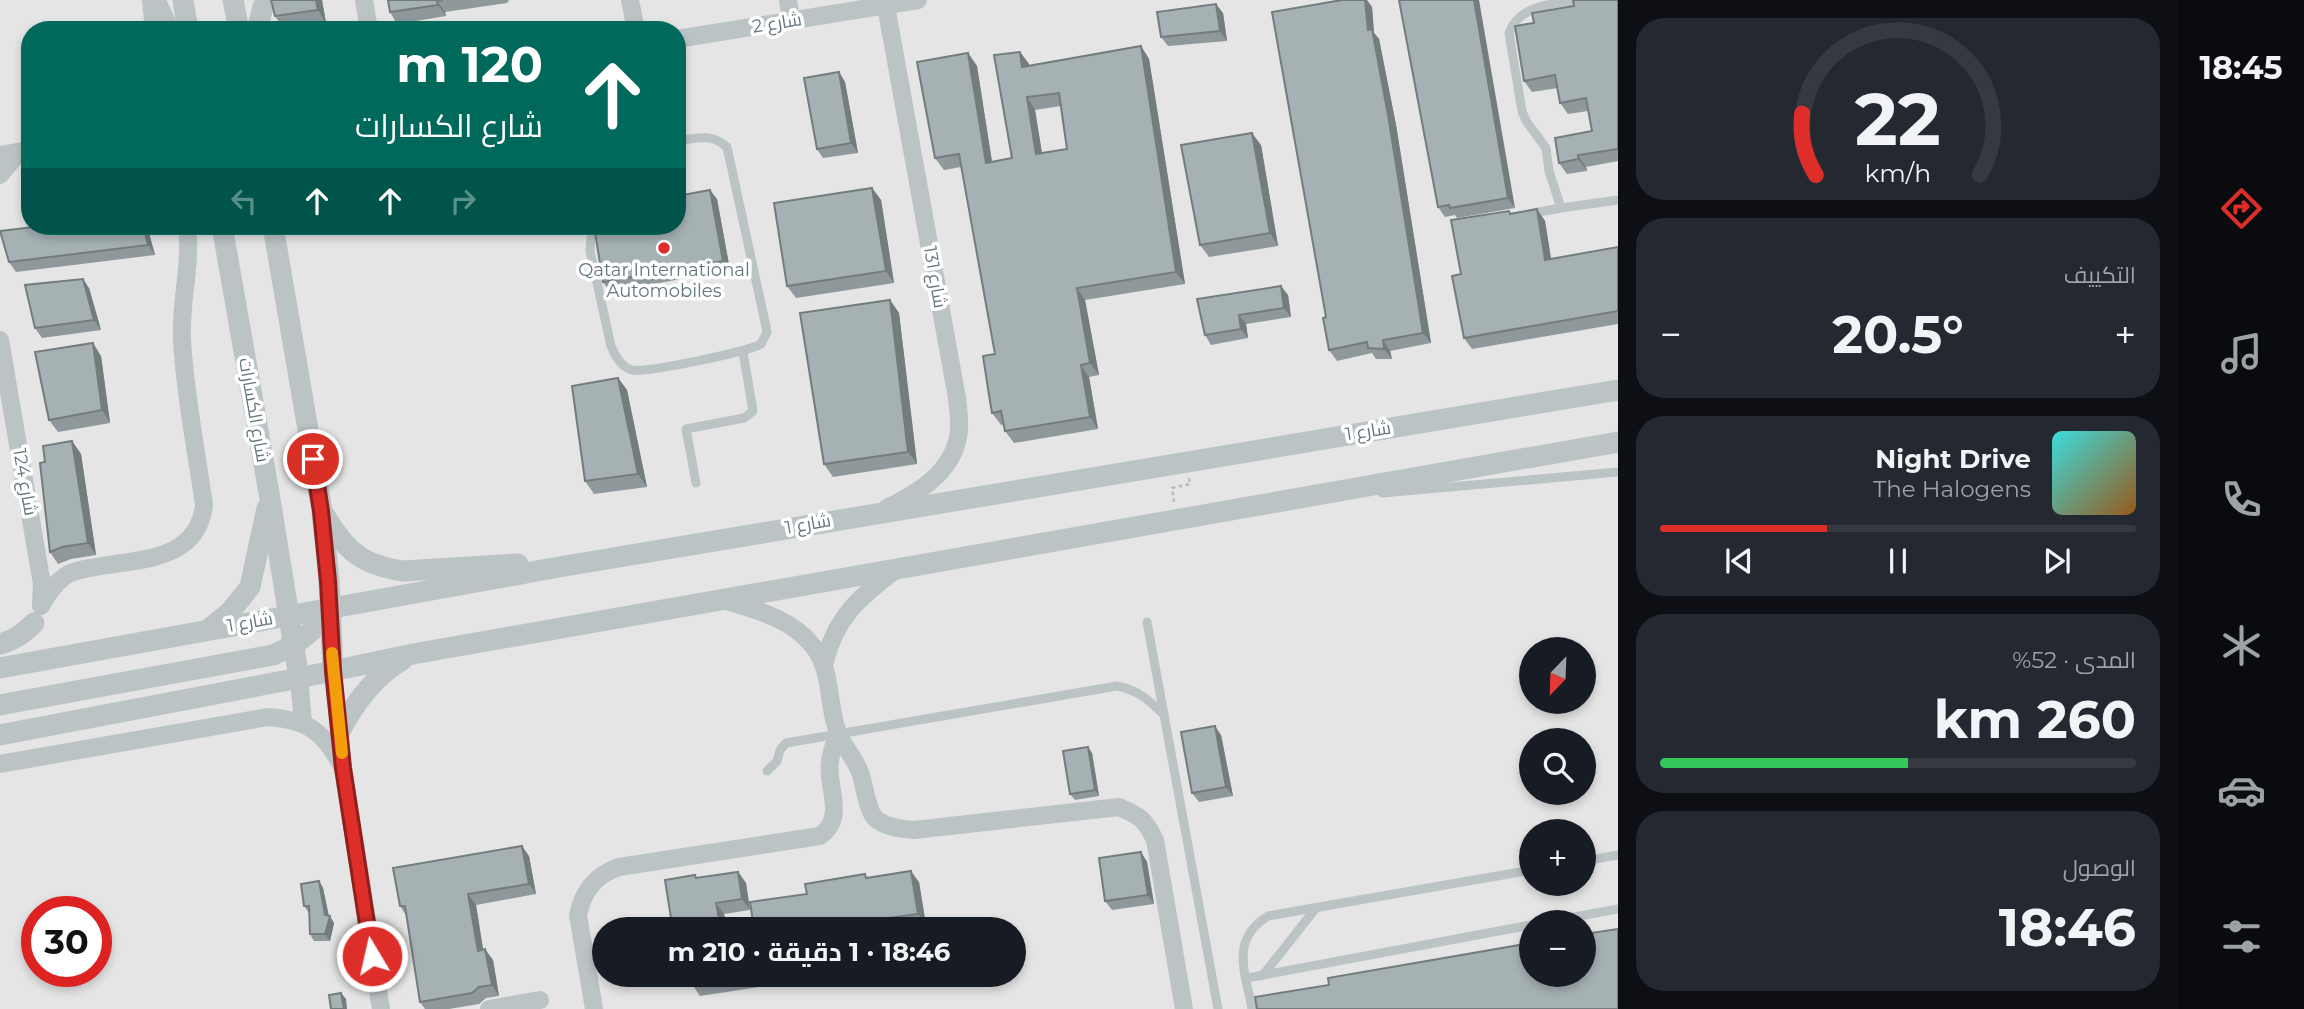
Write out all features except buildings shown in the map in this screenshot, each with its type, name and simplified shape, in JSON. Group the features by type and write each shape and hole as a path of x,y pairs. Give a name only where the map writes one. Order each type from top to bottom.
{"street":[{"path":"153,0 154,21"},
{"path":"153,0 164,21"},
{"path":"183,0 186,21"},
{"path":"233,0 237,21"},
{"path":"364,0 368,21"},
{"path":"630,0 634,21"},
{"path":"788,0 791,21"},
{"name":"شارع 2","path":"686,38 918,0"},
{"name":"شارع 131","path":"878,512 916,494 933,480 954,451 959,421 886,6"},
{"path":"0,155 21,152"},
{"path":"0,175 21,154"},
{"path":"0,643 10,642 24,633 54,586 71,573 174,551 184,545 199,528 204,505 182,340 182,309 189,253 188,235"},
{"name":"شارع الكسارات","path":"224,235 270,493 299,678"},
{"path":"275,235 321,511 343,768 381,1009"},
{"name":"شارع 124","path":"0,340 42,584 38,614"},
{"name":"شارع 1","path":"0,668 878,512 1618,390"},
{"path":"0,735 413,654 1618,442"},
{"path":"208,630 230,612 250,587 270,493"},
{"path":"321,511 339,540 353,554 387,569 403,571 505,563 559,567"},
{"path":"824,665 829,645 847,611 895,570"},
{"path":"723,600 787,623 814,647 824,665 838,733 856,760 873,816 896,828 914,830 1119,807 1135,813 1147,822 1155,840 1184,1009"},
{"path":"0,705 263,658 294,644 315,628 330,609"},
{"path":"340,731 365,691 394,665 413,654"},
{"path":"299,678 303,724"},
{"path":"0,764 268,717 285,718 303,724 323,736 343,768"},
{"path":"594,1009 578,915 590,885 603,872 619,867 820,836 830,829 834,818 829,762 838,733"},
{"path":"489,1009 540,1000"}],"lane":[{"path":"1561,208 1549,171 1546,148 1521,111 1509,33 1518,18 1528,11 1541,6 1580,0"},
{"path":"591,235 590,251 611,346 621,363 636,370 646,370 743,352 761,344 767,332 731,157 727,147 710,136 686,140"},
{"path":"1522,215 1618,200"},
{"path":"696,483 686,429 744,418 753,411 743,352"},
{"path":"1279,502 1618,472"},
{"path":"1147,622 1218,1009"},
{"path":"767,771 777,761 780,750 786,743 1117,686 1133,689 1146,697 1164,715"},
{"path":"1596,859 1618,855"},
{"path":"1252,1009 1242,952 1253,927 1268,916 1519,872"},
{"path":"1263,975 1316,908"},
{"path":"1596,913 1618,909"},
{"path":"1247,978 1519,927"}],"path":[{"path":"1178,520 1172,488 1190,484 1186,461"}],"shaded area":[{"path":"0,0 1618,0 1618,1009 0,1009"}],"slow traffic":[{"path":"332,653 342,753"}],"place":[{"name":"Qatar International Automobiles","path":"664,248"}],"route":[{"path":"313,459 328,581 333,671 343,768 372,956"}]}
